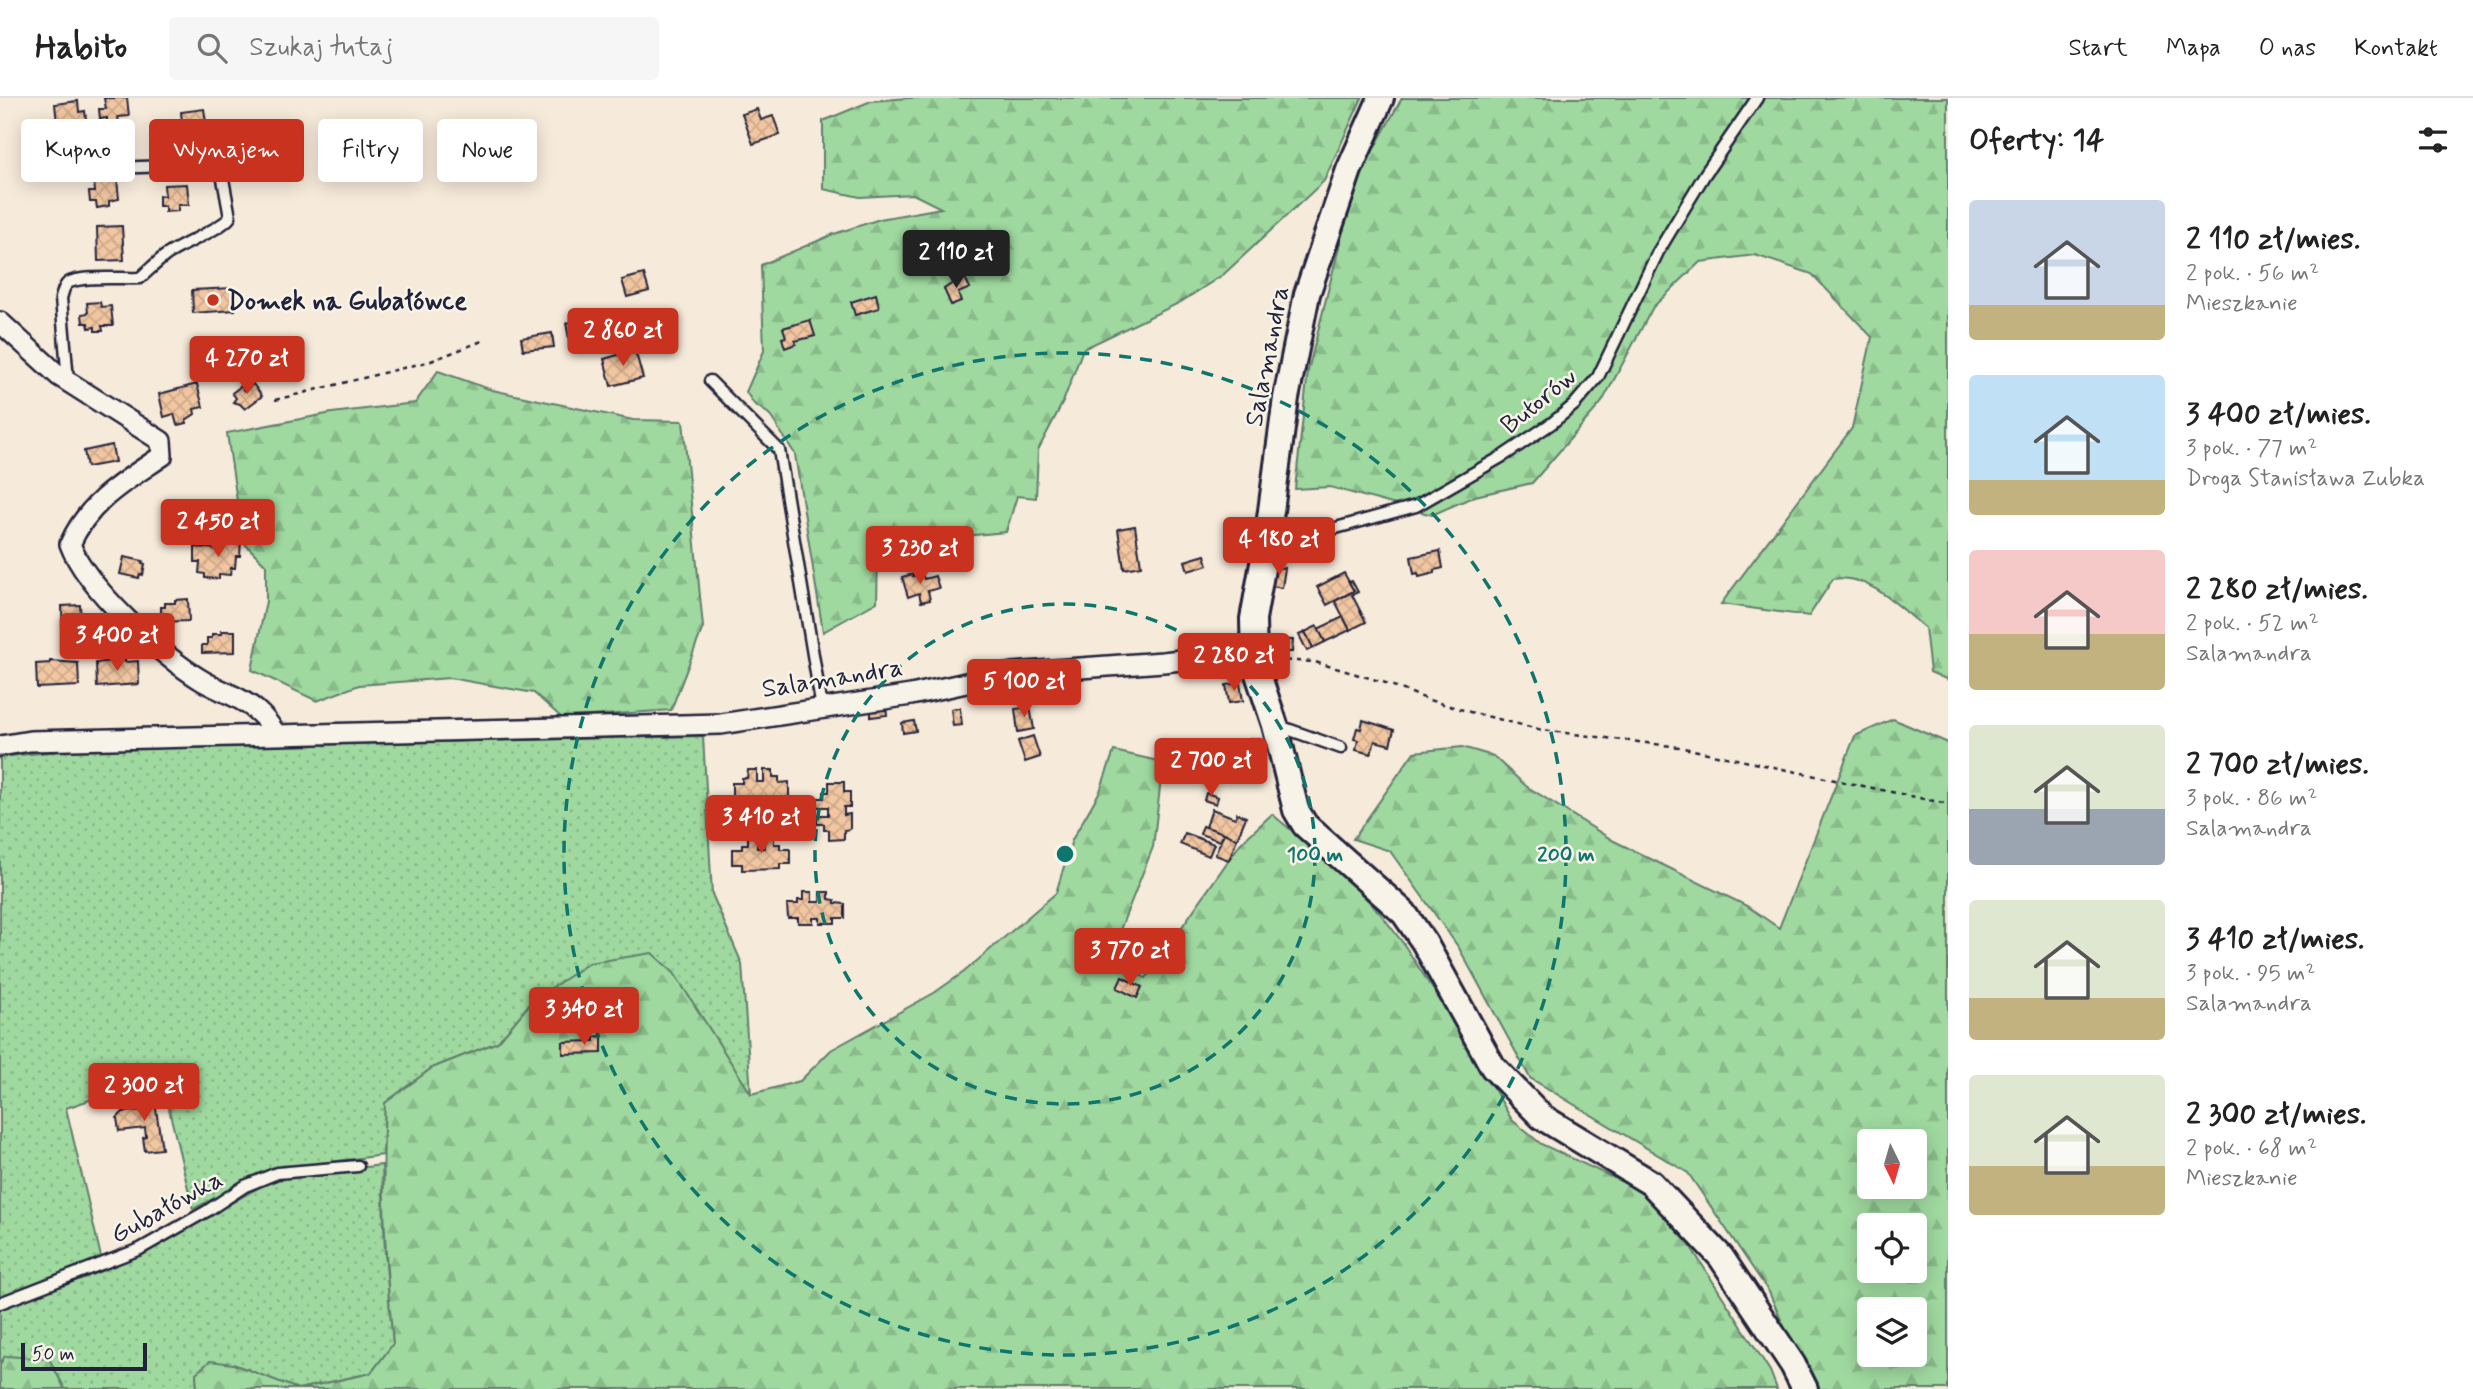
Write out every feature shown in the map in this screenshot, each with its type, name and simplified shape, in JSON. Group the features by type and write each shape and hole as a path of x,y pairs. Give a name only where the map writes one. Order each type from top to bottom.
{"street":[{"name":"Salamandra","path":"0,746 30,741 721,724 911,695 1012,673 1253,657 1253,620 1278,542 1286,398 1307,294 1349,170 1381,98"},
{"path":"0,322 59,376 161,441 162,456 113,490 93,507 79,524 70,544 75,559 132,624 167,657 258,712 276,734"},
{"path":"1253,657 1275,725 1296,810 1305,825 1404,913 1424,942 1493,1067 1542,1116 1651,1183 1721,1257 1788,1356 1805,1389"}],"lane":[{"name":"Butorów","path":"1278,542 1416,506 1503,456 1574,405 1598,377 1657,252 1705,174 1757,98"},
{"path":"68,381 61,298 64,288 70,282 86,279 140,278 165,256 198,236 226,224 230,217 223,178 216,169 196,165 135,167"},
{"path":"710,381 779,450 822,709"},
{"path":"1275,725 1341,748"},
{"name":"Gubałówka","path":"0,1303 141,1249 208,1211 245,1186 277,1173 358,1166"}],"path":[{"path":"275,400 431,361 482,341"},
{"path":"1253,657 1315,662 1460,709 1542,730 1679,747 1948,804"}],"green space":[{"path":"909,98 1362,98 1324,181 1224,274 1181,302 1083,349 1063,402 1038,450 1036,498 1017,496 1006,532 910,541 878,556 877,602 823,632 795,454 769,414 754,404 746,392 764,351 761,265 834,234 880,219 941,208 913,194 860,197 823,189 823,121 871,101"},
{"path":"1402,98 1948,98 1948,680 1930,672 1925,628 1883,593 1859,581 1833,579 1809,616 1721,604 1852,428 1872,337 1812,274 1755,255 1700,262 1653,307 1602,402 1532,483 1475,496 1432,515 1330,487 1295,489 1308,371 1355,183"},
{"path":"438,371 492,390 633,420 683,421 703,627 671,710 562,718 534,693 450,678 359,685 317,701 252,670 266,601 266,565 243,542 227,433 332,413 415,403"},
{"path":"1893,719 1948,743 1948,1389 1811,1389 1769,1292 1688,1173 1530,1078 1459,948 1390,851 1353,839 1414,752 1462,747 1493,756 1526,786 1614,841 1747,906 1779,928 1855,736"},
{"path":"703,736 712,894 742,964 751,1094 722,1051 533,1000 498,1042 432,1068 385,1103 383,1155 270,1170 193,1209 161,1076 66,1108 101,1257 0,1300 0,757 71,750"},
{"path":"1114,751 1163,762 1153,847 1108,960 1146,978 1240,844 1272,814 1340,871 1380,913 1403,943 1465,1039 1512,1120 1541,1144 1644,1192 1671,1216 1770,1371 1777,1389 299,1389 371,1373 393,1344 384,1224 385,1103 432,1068 498,1042 533,1000 589,963 652,953 674,973 751,1094 800,1081 831,1050 934,993 964,972 1056,893 1072,840 1100,791"},
{"path":"382,1165 385,1254 393,1344 371,1373 298,1389 233,1364 196,1373 197,1389 65,1389 49,1359 0,1364 0,1309 169,1238 274,1179"},
{"path":"5,1356 49,1359 65,1389 0,1389 0,1364"},
{"path":"210,1361 233,1364 298,1389 197,1389 196,1373"}],"building":[{"path":"104,98 127,98 129,116 100,119 99,109 106,109"},
{"path":"78,101 79,112 85,111 86,119 57,119 55,104"},
{"path":"204,109 206,119 182,119 181,112"},
{"path":"757,109 761,120 773,116 780,135 753,144 742,114"},
{"path":"94,182 117,182 119,199 109,201 109,206 97,208 96,202 90,202 89,192 95,192"},
{"path":"187,184 189,205 178,205 178,211 165,212 165,206 159,206 159,196 165,196 164,185"},
{"path":"122,226 124,260 98,261 97,227"},
{"path":"644,274 649,291 627,297 622,280"},
{"path":"964,276 970,288 958,293 961,301 951,305 944,289"},
{"name":"Domek na Gubałówce","path":"233,288 235,310 193,313 192,290"},
{"path":"876,294 879,308 855,315 851,302"},
{"path":"100,302 101,307 111,306 113,326 102,326 103,331 95,331 95,327 89,328 88,323 83,323 82,314 88,313 87,303"},
{"path":"603,317 607,336 570,344 566,323 577,321 579,329 591,327 589,320"},
{"path":"810,320 815,336 795,341 796,344 785,348 783,328"},
{"path":"552,333 554,347 523,350 521,338"},
{"path":"635,350 643,378 611,386 604,359"},
{"path":"197,384 203,407 194,409 195,414 186,420 187,423 177,425 174,414 164,417 159,394"},
{"path":"253,384 262,396 245,409 233,402 236,398 232,393 241,386 244,391"},
{"path":"112,445 115,462 87,467 84,451"},
{"path":"1135,526 1141,566 1124,569 1118,529"},
{"path":"217,540 241,541 240,556 236,556 235,568 231,568 230,575 219,574 219,579 205,578 205,574 199,573 200,562 195,562 195,547 216,549"},
{"path":"1440,551 1443,568 1419,577 1418,573 1414,574 1411,557"},
{"path":"1205,555 1208,565 1188,571 1185,561"},
{"path":"124,557 143,561 143,575 140,574 139,578 120,574"},
{"path":"1275,567 1285,568 1282,588 1272,586"},
{"path":"1344,573 1354,591 1327,605 1317,587"},
{"path":"922,574 924,579 935,576 939,588 928,591 930,600 921,602 919,593 908,597 902,577"},
{"path":"1352,581 1358,592 1352,595 1366,622 1350,630 1335,601 1354,591 1349,582"},
{"path":"188,599 189,621 156,622 156,614 161,614 161,607 165,607 165,603"},
{"path":"80,605 81,619 103,618 104,641 63,644 62,606"},
{"path":"1343,617 1350,630 1325,642 1318,629"},
{"path":"1317,626 1325,642 1313,648 1305,632"},
{"path":"221,631 235,631 235,652 202,653 202,645 207,645 207,638 212,638 212,634 222,634"},
{"path":"1305,632 1313,648 1307,651 1299,635"},
{"path":"1272,639 1293,640 1292,652 1272,652"},
{"path":"125,659 125,662 138,661 139,684 97,687 96,663"},
{"path":"50,661 78,663 79,686 37,688 36,664"},
{"path":"1240,683 1243,701 1229,703 1226,685"},
{"path":"886,707 887,715 871,717 871,709"},
{"path":"1030,707 1034,729 1018,732 1015,709"},
{"path":"960,708 962,725 953,726 951,709"},
{"path":"1363,720 1394,730 1390,745 1375,741 1371,754 1356,750 1358,740 1354,739"},
{"path":"914,721 916,731 903,733 902,723"},
{"path":"1033,736 1040,757 1025,762 1018,741"},
{"path":"1260,738 1260,745 1249,745 1250,739"},
{"path":"748,770 757,770 757,782 764,782 764,770 773,770 773,777 779,777 779,783 789,782 789,798 779,798 779,803 742,803 742,798 732,798 732,783 742,783 742,778 747,778"},
{"path":"829,782 844,782 844,792 850,792 850,807 844,807 844,815 850,814 850,829 844,830 844,839 829,840 829,830 824,830 824,824 817,824 817,815 828,815 828,807 817,807 817,798 824,798 824,792 829,792"},
{"path":"1206,793 1218,797 1216,804 1204,800"},
{"path":"1212,809 1235,818 1237,813 1246,817 1237,839 1206,827"},
{"path":"1203,826 1224,833 1220,841 1200,834"},
{"path":"1185,833 1214,844 1209,856 1180,844"},
{"path":"1224,833 1237,839 1229,860 1215,855"},
{"path":"757,836 757,848 765,848 765,836 774,836 774,844 780,844 780,849 790,849 790,864 780,864 780,869 742,870 742,864 732,864 732,849 742,849 742,844 748,844 748,837"},
{"path":"803,892 812,892 812,902 820,902 820,892 829,892 829,899 845,904 845,918 835,918 835,923 820,923 820,918 813,918 813,923 798,923 798,918 788,918 787,904 798,904 798,900 803,900"},
{"path":"1122,977 1142,987 1137,998 1117,988"},
{"path":"602,1036 602,1053 563,1054 563,1042 594,1041 594,1037"},
{"path":"154,1095 162,1149 145,1151 145,1128 119,1131 117,1118 123,1112 142,1110 140,1097"}],"place":[{"name":"Domek na Gubałówce","path":"213,300"}]}
